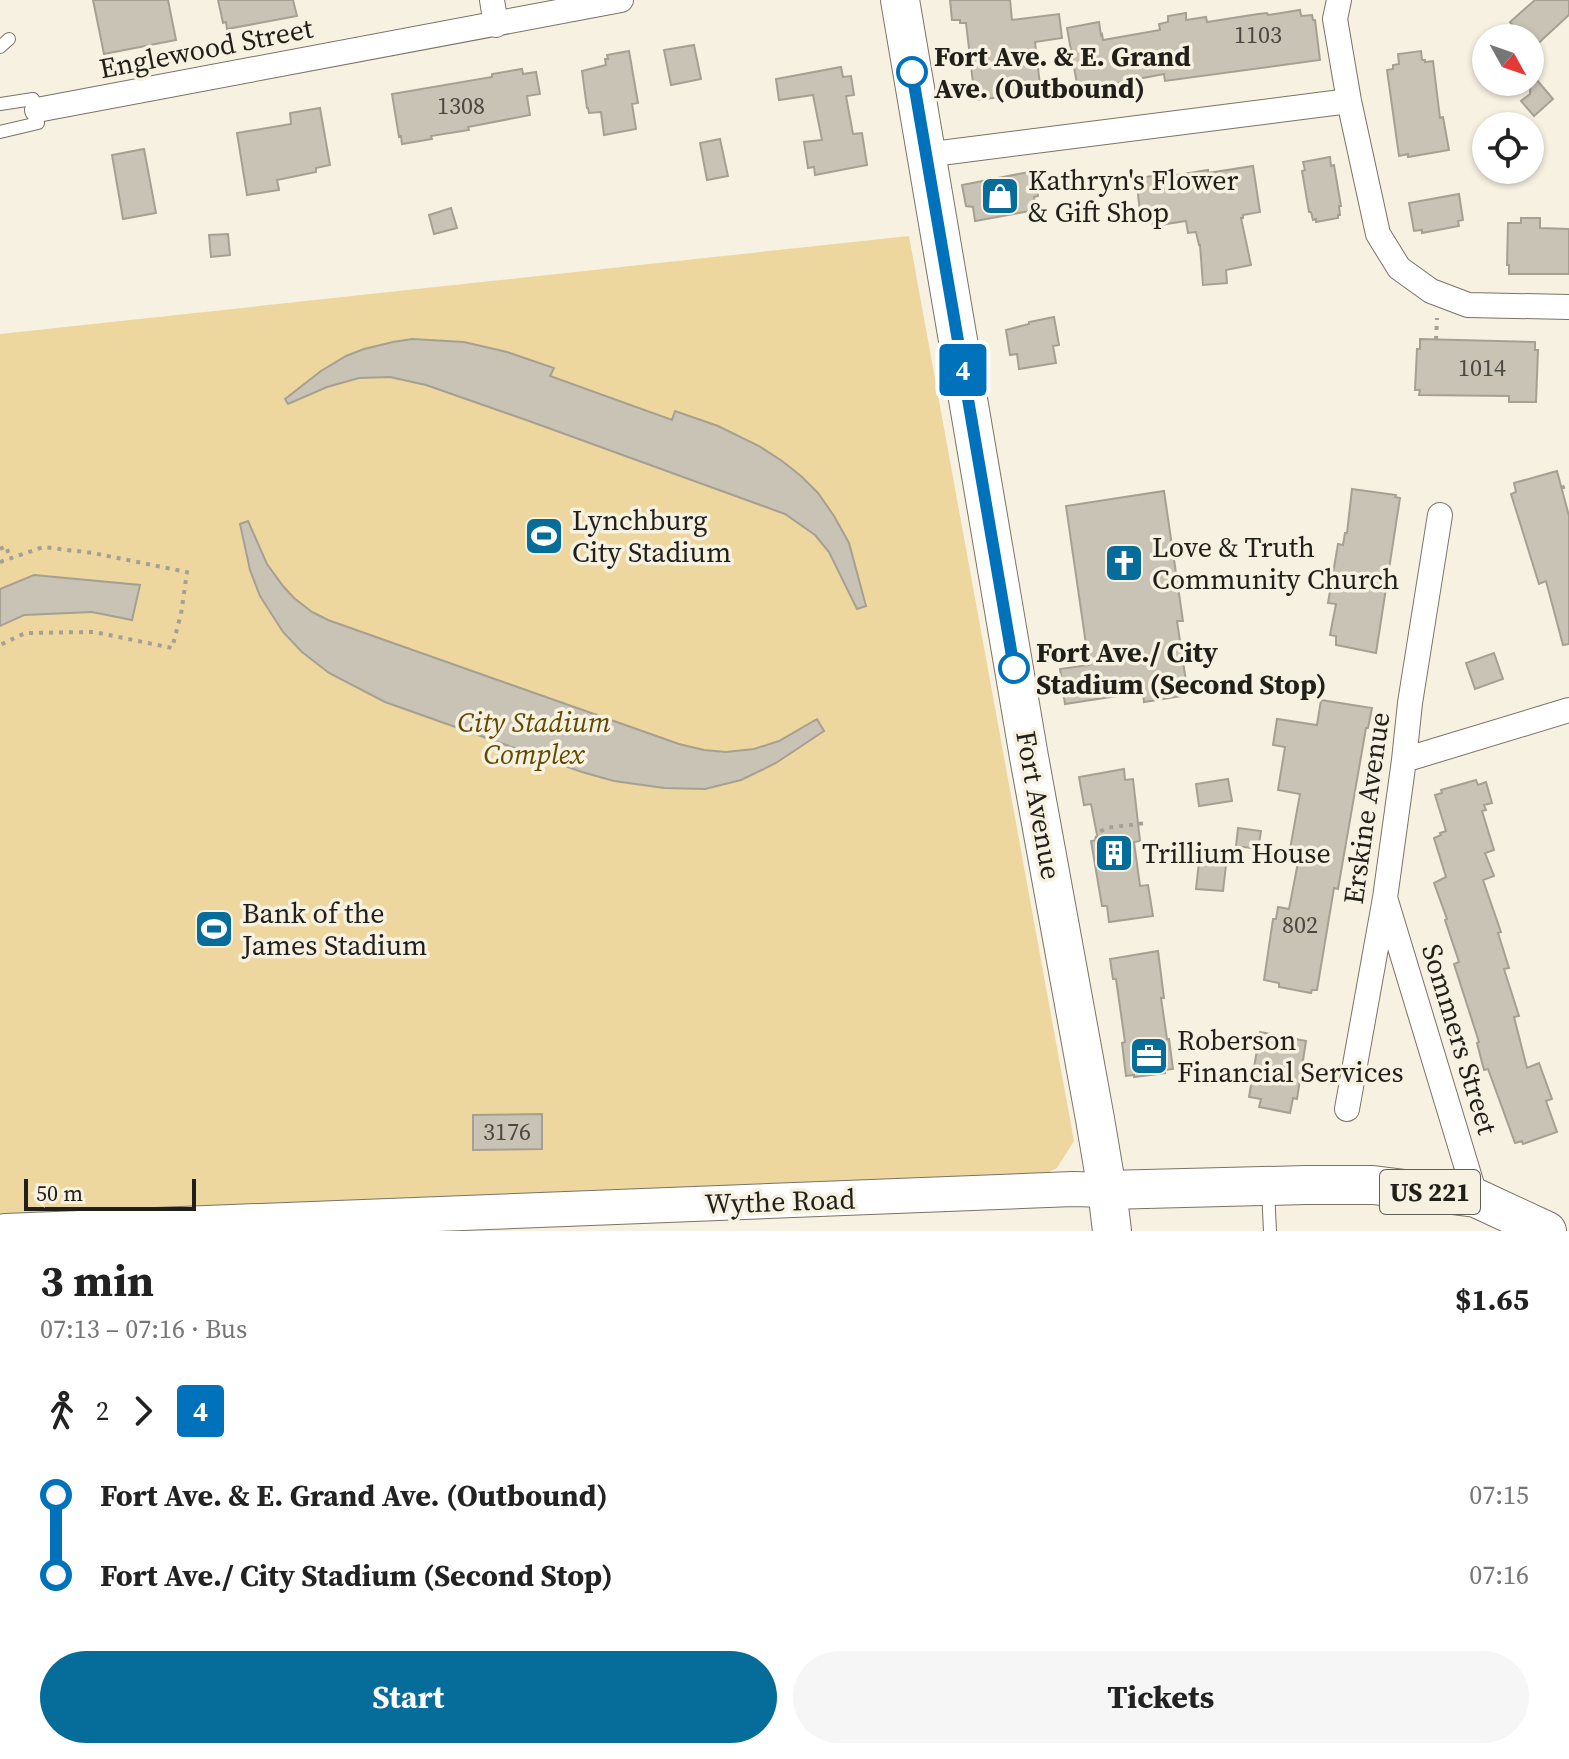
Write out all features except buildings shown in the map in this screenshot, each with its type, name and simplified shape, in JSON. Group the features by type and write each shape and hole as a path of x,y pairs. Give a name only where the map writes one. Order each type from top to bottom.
{"main road":[{"name":"Fort Avenue","path":"900,0 1112,1231"},
{"name":"Wythe Road","path":"1107,1190 1373,1185 1476,1198 1547,1231"}],"street":[{"path":"492,0 496,25"},
{"name":"Englewood Street","path":"36,111 621,0"},
{"path":"1339,0 1335,19 1378,234 1399,268 1431,291 1468,305 1569,307"},
{"path":"925,155 1349,101"},
{"name":"Erskine Avenue","path":"1347,1109 1385,898 1410,703 1440,515"},
{"path":"1404,760 1569,710"},
{"name":"Sommers Street","path":"1385,898 1476,1198"},
{"name":"Wythe Road","path":"5,1231 1107,1190"}],"lane":[{"path":"0,104 36,111"},
{"path":"0,132 36,111"},
{"path":"1267,1186 1270,1231"}],"path":[{"path":"1436,340 1437,316"},
{"path":"1561,488 1569,485"},
{"path":"0,549 6,546 10,558"},
{"path":"0,562 43,547 93,553 187,572 172,648 94,632 25,633 0,645"},
{"path":"1096,840 1098,833 1106,828 1146,823"}],"green space":[{"name":"City Stadium Complex","path":"909,236 1074,1141 1057,1168 1027,1183 0,1217 0,334"}],"bus line":[{"name":"4","path":"912,72 1014,668"}],"place":[{"name":"Fort Ave. & E. Grand Ave. (Outbound)","path":"912,72"},
{"name":"Kathryn's Flower & Gift Shop","path":"1000,196"},
{"name":"Lynchburg City Stadium","path":"544,536"},
{"name":"Love & Truth Community Church","path":"1124,563"},
{"name":"Fort Ave./ City Stadium (Second Stop)","path":"1014,668"},
{"name":"Trillium House","path":"1114,853"},
{"name":"Bank of the James Stadium","path":"214,929"},
{"name":"Roberson Financial Services","path":"1149,1056"}]}
